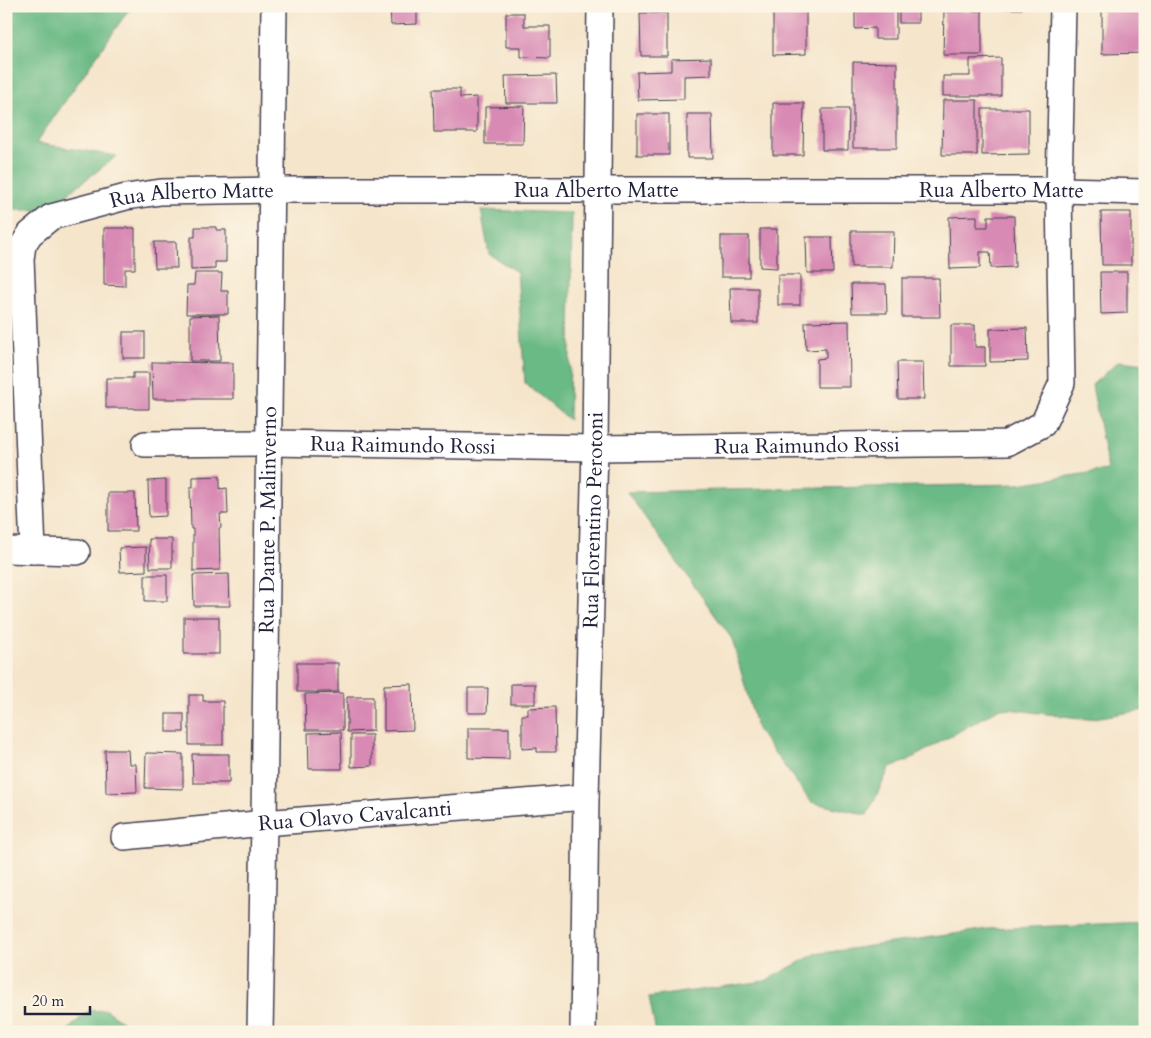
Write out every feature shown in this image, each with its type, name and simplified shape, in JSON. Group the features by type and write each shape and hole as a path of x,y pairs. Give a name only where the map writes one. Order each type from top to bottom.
{"street":[{"name":"Rua Dante P. Malinverno","path":"260,1032 274,6"},
{"name":"Rua Florentino Perotoni","path":"583,1032 586,797 595,448 600,6"},
{"name":"Rua Raimundo Rossi","path":"144,444 269,443 595,448 1007,443 1043,424 1062,383 1059,190 1062,6"},
{"name":"Rua Alberto Matte","path":"14,300 23,245 30,234 51,217 126,197 161,192 272,190 1059,190 1145,192"},
{"path":"14,300 33,551"},
{"path":"6,550 77,552"},
{"name":"Rua Olavo Cavalcanti","path":"124,837 264,822 586,797"}],"green space":[{"path":"6,6 129,6 130,8 36,143 117,156 46,210 6,210"},
{"path":"481,210 572,213 569,420 525,383 517,272 489,254"},
{"path":"1119,361 1145,364 1145,710 1087,719 1000,708 907,761 890,767 867,815 811,802 757,729 732,639 627,492 1019,484 1108,470 1092,385"},
{"path":"1145,922 1145,1032 656,1032 649,997 765,981 815,954 988,929"},
{"path":"106,1010 123,1022 122,1032 69,1032 68,1030 88,1011"}],"building":[{"path":"390,6 431,6 431,10 417,11 417,24 391,25"},
{"path":"773,6 806,6 806,54 773,55"},
{"path":"855,6 896,6 896,39 875,39 875,28 855,29"},
{"path":"899,6 918,6 918,23 899,23"},
{"path":"984,6 1022,6 1022,9 984,9"},
{"path":"1145,7 1145,53 1102,54 1102,8"},
{"path":"944,11 982,11 982,55 943,55"},
{"path":"506,13 524,13 524,26 550,26 550,58 521,57 521,47 506,47"},
{"path":"640,13 667,13 667,56 641,56"},
{"path":"711,58 711,75 684,76 684,99 638,100 637,72 671,71 671,59"},
{"path":"1001,58 1001,96 943,96 943,76 970,76 970,59"},
{"path":"853,62 897,63 897,148 853,148"},
{"path":"556,75 557,103 506,103 505,76"},
{"path":"433,89 460,89 460,98 477,97 477,132 434,132"},
{"path":"943,100 977,100 977,155 942,155"},
{"path":"773,103 804,103 803,155 773,155"},
{"path":"524,106 523,144 485,144 485,107"},
{"path":"822,109 849,109 848,150 822,150"},
{"path":"982,109 1029,109 1029,154 982,155"},
{"path":"637,114 669,114 669,155 637,155"},
{"path":"687,114 712,114 713,158 687,158"},
{"path":"1101,212 1131,212 1131,265 1102,265"},
{"path":"977,216 977,227 988,227 988,216 1014,216 1015,267 991,268 990,252 980,252 980,268 950,269 949,217"},
{"path":"195,227 216,227 216,230 226,230 226,262 215,262 215,269 191,270 191,237 195,237"},
{"path":"104,228 135,228 135,269 125,269 125,286 104,285"},
{"path":"760,229 777,229 777,268 760,267"},
{"path":"851,231 894,231 893,267 851,267"},
{"path":"721,236 749,236 749,277 721,277"},
{"path":"806,237 832,237 833,273 807,273"},
{"path":"154,242 176,242 177,268 155,268"},
{"path":"1100,272 1127,272 1127,313 1101,314"},
{"path":"195,273 222,273 221,291 228,291 228,314 186,314 187,285 194,285"},
{"path":"778,275 800,275 800,305 778,305"},
{"path":"902,278 939,278 940,317 902,317"},
{"path":"851,284 886,284 887,313 852,313"},
{"path":"730,288 758,288 758,323 731,323"},
{"path":"219,315 220,361 190,361 190,316"},
{"path":"849,321 850,387 817,387 817,359 826,358 826,349 806,350 805,322"},
{"path":"951,325 975,325 975,347 985,347 985,366 951,366"},
{"path":"1027,328 1028,361 990,362 990,329"},
{"path":"123,332 145,332 145,358 123,358"},
{"path":"152,362 233,363 233,399 153,399"},
{"path":"897,362 923,362 924,399 898,399"},
{"path":"133,373 149,373 149,409 106,408 106,378 133,378"},
{"path":"220,476 220,489 227,488 228,514 220,514 220,570 193,571 190,487 193,487 193,477"},
{"path":"166,480 166,516 149,517 148,481"},
{"path":"108,493 135,493 136,531 108,531"},
{"path":"149,539 172,539 172,568 150,568"},
{"path":"146,547 146,571 120,572 119,548"},
{"path":"229,574 230,606 194,606 193,575"},
{"path":"145,575 167,575 167,601 145,601"},
{"path":"184,617 219,617 219,654 184,654"},
{"path":"297,663 338,663 338,692 297,692"},
{"path":"412,684 413,730 384,731 384,685"},
{"path":"511,684 535,684 535,704 511,704"},
{"path":"468,688 488,688 487,713 468,713"},
{"path":"343,693 343,730 306,730 305,694"},
{"path":"189,695 203,695 203,701 223,701 223,745 189,745"},
{"path":"347,697 373,697 373,731 347,732"},
{"path":"555,707 556,752 537,752 537,748 522,749 522,715 528,715 528,708"},
{"path":"166,714 184,714 184,732 166,732"},
{"path":"468,728 509,728 509,759 468,758"},
{"path":"341,732 342,769 309,769 308,733"},
{"path":"351,735 372,735 372,766 351,767"},
{"path":"105,750 128,750 129,764 136,764 137,792 106,793"},
{"path":"146,753 183,754 183,789 145,788"},
{"path":"192,754 229,754 229,783 193,783"}]}
